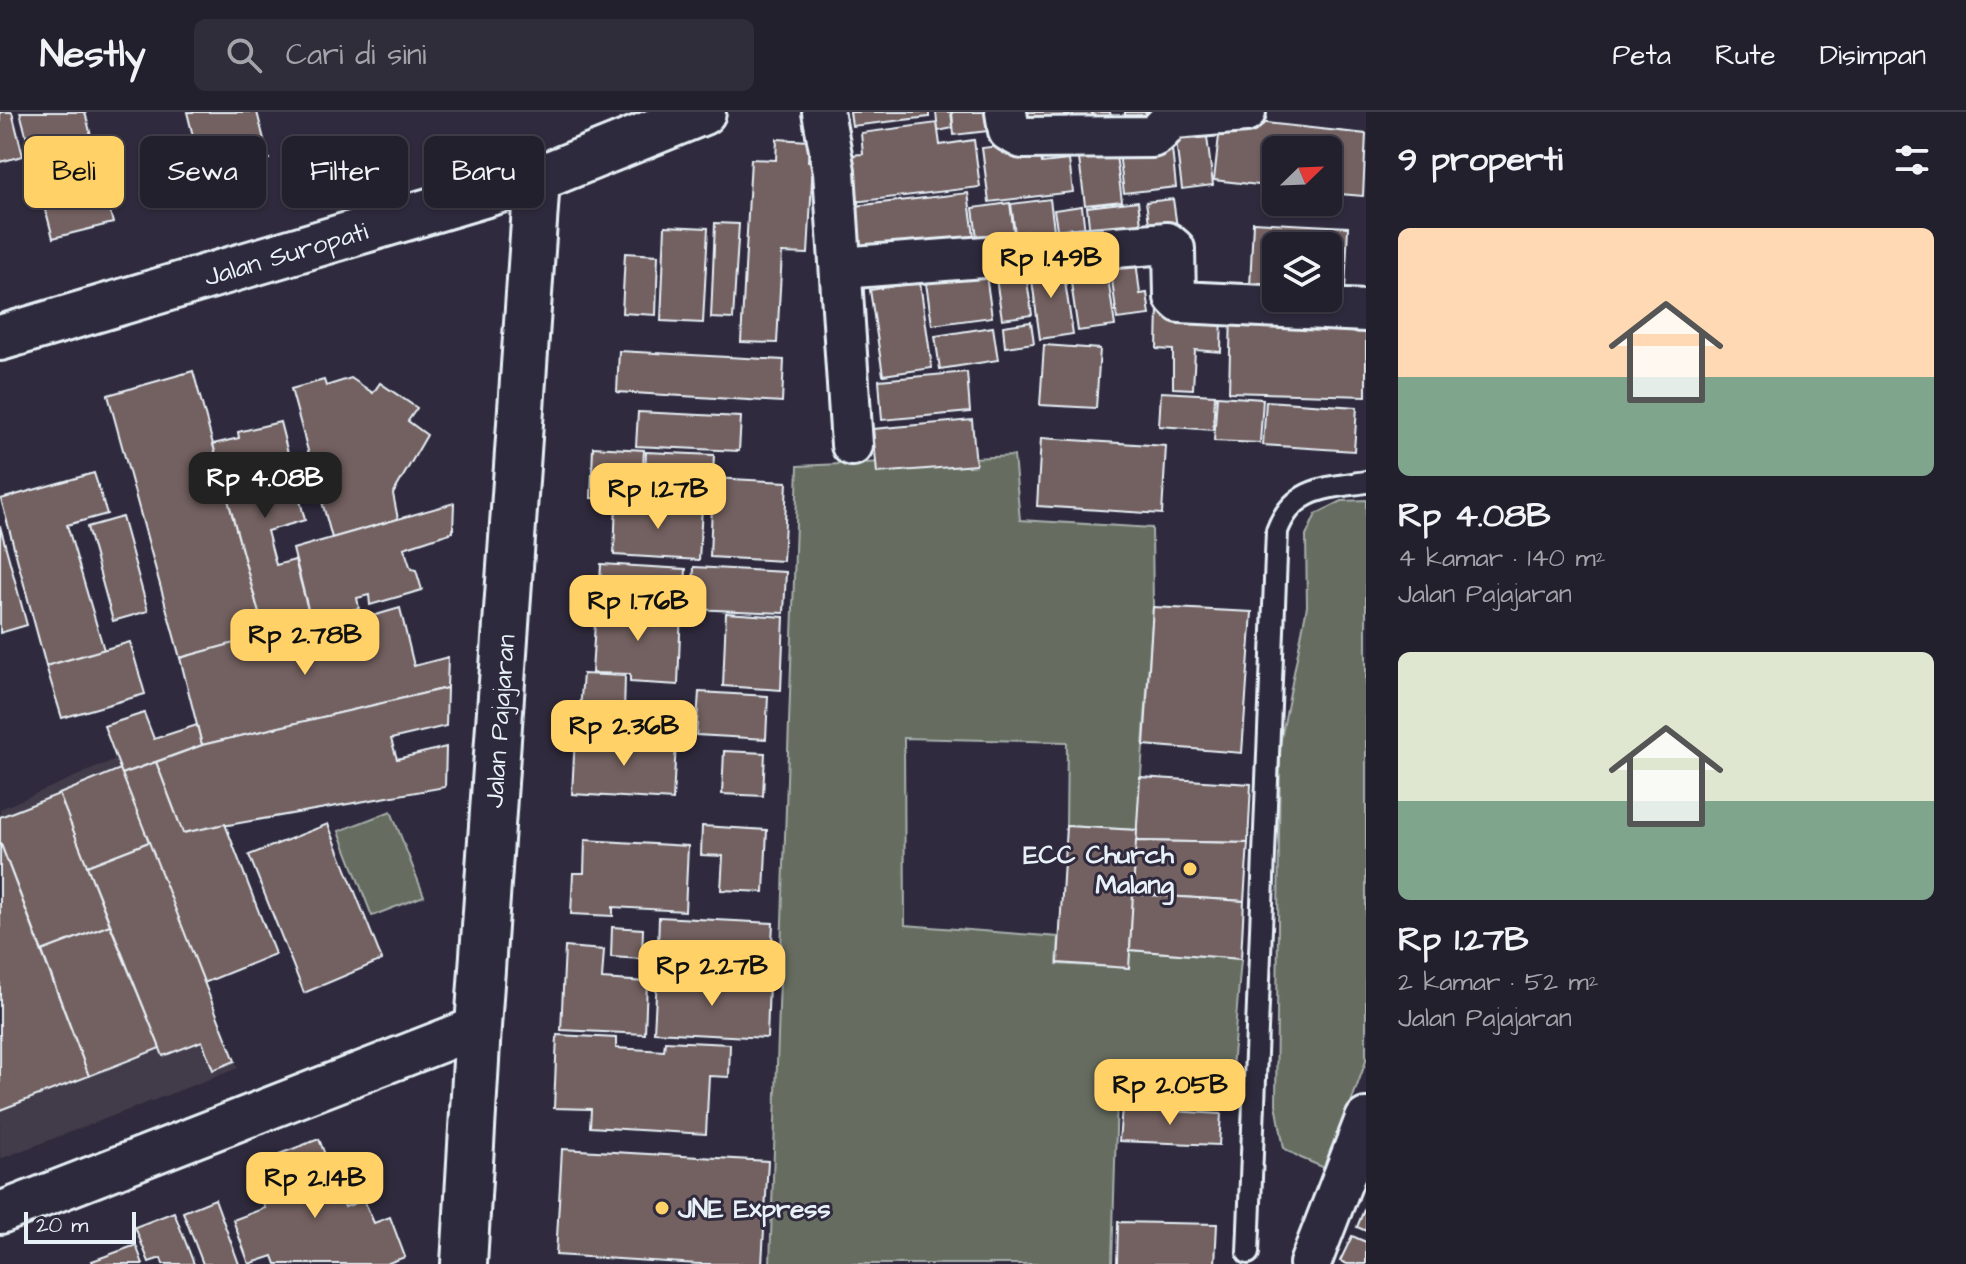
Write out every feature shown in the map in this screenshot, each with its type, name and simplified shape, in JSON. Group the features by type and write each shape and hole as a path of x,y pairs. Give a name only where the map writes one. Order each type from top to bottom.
{"street":[{"name":"Jalan Suropati","path":"544,176 703,112"},
{"path":"823,112 834,171 852,445"},
{"path":"1006,112 1009,131 1022,138 1152,137 1174,118 1245,112"},
{"name":"Jalan Suropati","path":"0,338 439,208"},
{"name":"Jalan Pajajaran","path":"464,1264 535,208"},
{"path":"841,268 1167,243 1174,249 1175,297 1180,302 1366,311"},
{"path":"0,1213 478,1027"},
{"path":"1310,1264 1366,1119"}],"lane":[{"path":"1248,1253 1277,531 1291,505 1311,492 1366,482"}],"shaded area":[{"path":"116,759 238,1068 0,1159 0,809"}],"green space":[{"path":"1014,456 1020,520 1152,528 1153,607 1137,830 1066,826 1067,742 904,738 905,925 1059,937 1057,964 1128,968 1130,950 1241,959 1229,1105 1117,1096 1112,1264 770,1264 798,466"},
{"path":"1366,500 1366,1061 1327,1169 1284,1148 1276,1104 1280,744 1307,606 1306,536 1316,514 1342,501"},
{"path":"391,811 424,896 372,916 339,831"}],"building":[{"path":"0,112 12,112 23,156 0,162"},
{"path":"20,112 85,112 91,136 26,136"},
{"path":"187,112 257,112 263,136 193,136"},
{"path":"850,112 929,112 929,117 852,126"},
{"path":"936,112 951,112 953,128 938,131"},
{"path":"952,112 1003,112 1005,129 954,135"},
{"path":"1016,112 1092,112 1093,118 1018,127"},
{"path":"1093,112 1110,112 1111,117 1094,119"},
{"path":"1125,112 1150,112 1151,114 1125,117"},
{"path":"1221,118 1366,134 1363,196 1342,194 1342,136 1262,136 1262,185 1214,180"},
{"path":"937,123 940,145 974,140 980,187 854,202 848,155 863,154 861,133"},
{"path":"1206,129 1213,185 1182,189 1175,133"},
{"path":"777,139 809,141 808,161 813,162 808,254 782,253 777,343 741,342 751,159 776,160"},
{"path":"1171,139 1176,187 1124,193 1118,145"},
{"path":"1114,140 1122,201 1085,205 1077,144"},
{"path":"1039,141 1042,163 1069,160 1073,192 989,202 982,148"},
{"path":"968,193 975,243 862,256 855,206"},
{"path":"1050,199 1055,237 1016,241 1011,204"},
{"path":"1173,199 1177,227 1150,230 1146,202"},
{"path":"1138,201 1143,238 1091,244 1087,207"},
{"path":"1010,203 1015,241 978,245 973,208"},
{"path":"1082,206 1085,232 1058,235 1054,210"},
{"path":"45,208 109,208 113,223 53,238"},
{"path":"1253,222 1348,227 1345,292 1342,292 1342,232 1262,232 1262,287 1250,287"},
{"path":"715,223 739,224 733,319 711,318"},
{"path":"665,226 708,228 703,323 661,321"},
{"path":"625,253 658,255 656,315 622,313"},
{"path":"1105,257 1115,326 1078,331 1068,262"},
{"path":"1136,261 1140,294 1147,293 1150,315 1117,319 1110,264"},
{"path":"1062,262 1073,334 1040,339 1030,266"},
{"path":"1025,267 1032,315 1002,319 995,272"},
{"path":"986,275 992,317 932,325 926,283"},
{"path":"920,282 932,368 883,375 870,290"},
{"path":"1158,307 1222,310 1221,352 1195,350 1193,389 1173,388 1173,350 1157,349"},
{"path":"1231,312 1366,316 1366,396 1229,392"},
{"path":"1031,322 1034,343 1005,347 1003,326"},
{"path":"993,327 998,360 940,369 935,336"},
{"path":"1044,345 1100,349 1096,408 1040,405"},
{"path":"619,351 784,360 782,402 617,392"},
{"path":"193,371 265,635 180,658 108,395"},
{"path":"967,372 970,412 882,420 879,380"},
{"path":"351,378 373,393 380,383 417,408 408,421 427,435 393,494 398,519 332,538 291,389 324,380 326,386"},
{"path":"1161,392 1215,395 1213,430 1159,426"},
{"path":"1217,396 1263,399 1260,443 1214,441"},
{"path":"1266,401 1357,407 1354,451 1263,445"},
{"path":"638,412 741,417 739,451 636,446"},
{"path":"972,420 976,465 877,473 873,429"},
{"path":"280,422 305,520 267,531 276,565 295,560 311,621 265,635 213,444 239,438 238,432"},
{"path":"1041,438 1166,446 1162,514 1037,506"},
{"path":"593,447 644,450 641,501 591,498"},
{"path":"646,452 714,455 713,476 689,475 688,497 644,494"},
{"path":"94,473 107,514 67,525 104,650 46,666 1,499"},
{"path":"713,478 787,482 783,561 710,557"},
{"path":"616,502 702,507 699,560 614,555"},
{"path":"454,503 453,532 404,548 422,590 370,605 369,595 357,598 359,608 311,621 293,549"},
{"path":"122,517 148,611 113,621 87,527"},
{"path":"0,526 27,625 0,633"},
{"path":"601,564 686,569 684,607 599,603"},
{"path":"694,567 786,572 784,613 692,609"},
{"path":"596,605 681,609 678,685 630,682 630,674 592,673"},
{"path":"1153,607 1252,612 1242,753 1144,745"},
{"path":"400,608 414,666 448,657 447,688 202,745 180,658 292,627 296,638"},
{"path":"726,613 784,617 781,690 723,686"},
{"path":"130,642 145,694 62,718 46,666"},
{"path":"583,674 625,676 624,713 580,710"},
{"path":"447,688 446,726 391,739 397,759 446,747 445,787 183,833 156,762 202,745"},
{"path":"699,692 768,696 766,739 696,735"},
{"path":"582,711 618,713 617,738 580,735"},
{"path":"144,713 154,739 197,725 202,745 122,774 104,726"},
{"path":"575,736 676,742 673,800 572,794"},
{"path":"724,751 765,753 763,796 722,794"},
{"path":"156,762 183,833 225,824 275,954 204,983 122,774"},
{"path":"120,769 149,842 87,866 59,794"},
{"path":"1140,777 1251,784 1248,843 1136,841"},
{"path":"59,794 110,925 42,951 0,842 0,817"},
{"path":"328,824 382,960 304,993 249,855"},
{"path":"702,826 767,830 764,892 721,890 723,856 701,855"},
{"path":"1066,826 1137,830 1129,968 1058,963"},
{"path":"585,840 688,846 685,911 613,907 613,916 571,914 573,873 584,873"},
{"name":"ECC Church Malang","path":"1136,841 1248,843 1244,901 1133,894"},
{"path":"0,842 89,1076 0,1110"},
{"path":"149,842 235,1061 213,1070 202,1041 163,1056 87,866"},
{"path":"1133,894 1244,901 1241,959 1130,950"},
{"path":"659,917 773,923 770,982 657,976"},
{"path":"110,925 160,1048 89,1076 42,951"},
{"path":"612,927 643,929 642,959 611,957"},
{"path":"565,947 604,950 602,979 647,982 645,1034 561,1030"},
{"path":"657,977 769,983 767,1038 654,1032"},
{"path":"557,1035 616,1038 616,1048 664,1051 665,1041 730,1044 729,1077 709,1076 706,1134 590,1127 591,1109 554,1108"},
{"path":"1122,1108 1221,1114 1219,1145 1119,1141"},
{"path":"319,1139 345,1207 364,1200 374,1223 390,1217 405,1257 386,1264 276,1264 273,1256 249,1264 233,1220 265,1208 260,1194 290,1182 279,1154"},
{"name":"JNE Express","path":"562,1149 768,1161 762,1264 698,1264 556,1255"},
{"path":"215,1199 239,1264 203,1264 183,1212"},
{"path":"1366,1205 1366,1231 1357,1227"},
{"path":"174,1212 194,1264 163,1264 161,1258 149,1262 135,1227"},
{"path":"1118,1222 1217,1224 1215,1264 1117,1264"},
{"path":"1352,1236 1366,1242 1366,1264 1340,1261"},
{"path":"136,1245 143,1264 94,1264 92,1261"}],"place":[{"name":"ECC Church Malang","path":"1190,869"},
{"name":"JNE Express","path":"662,1208"}]}
